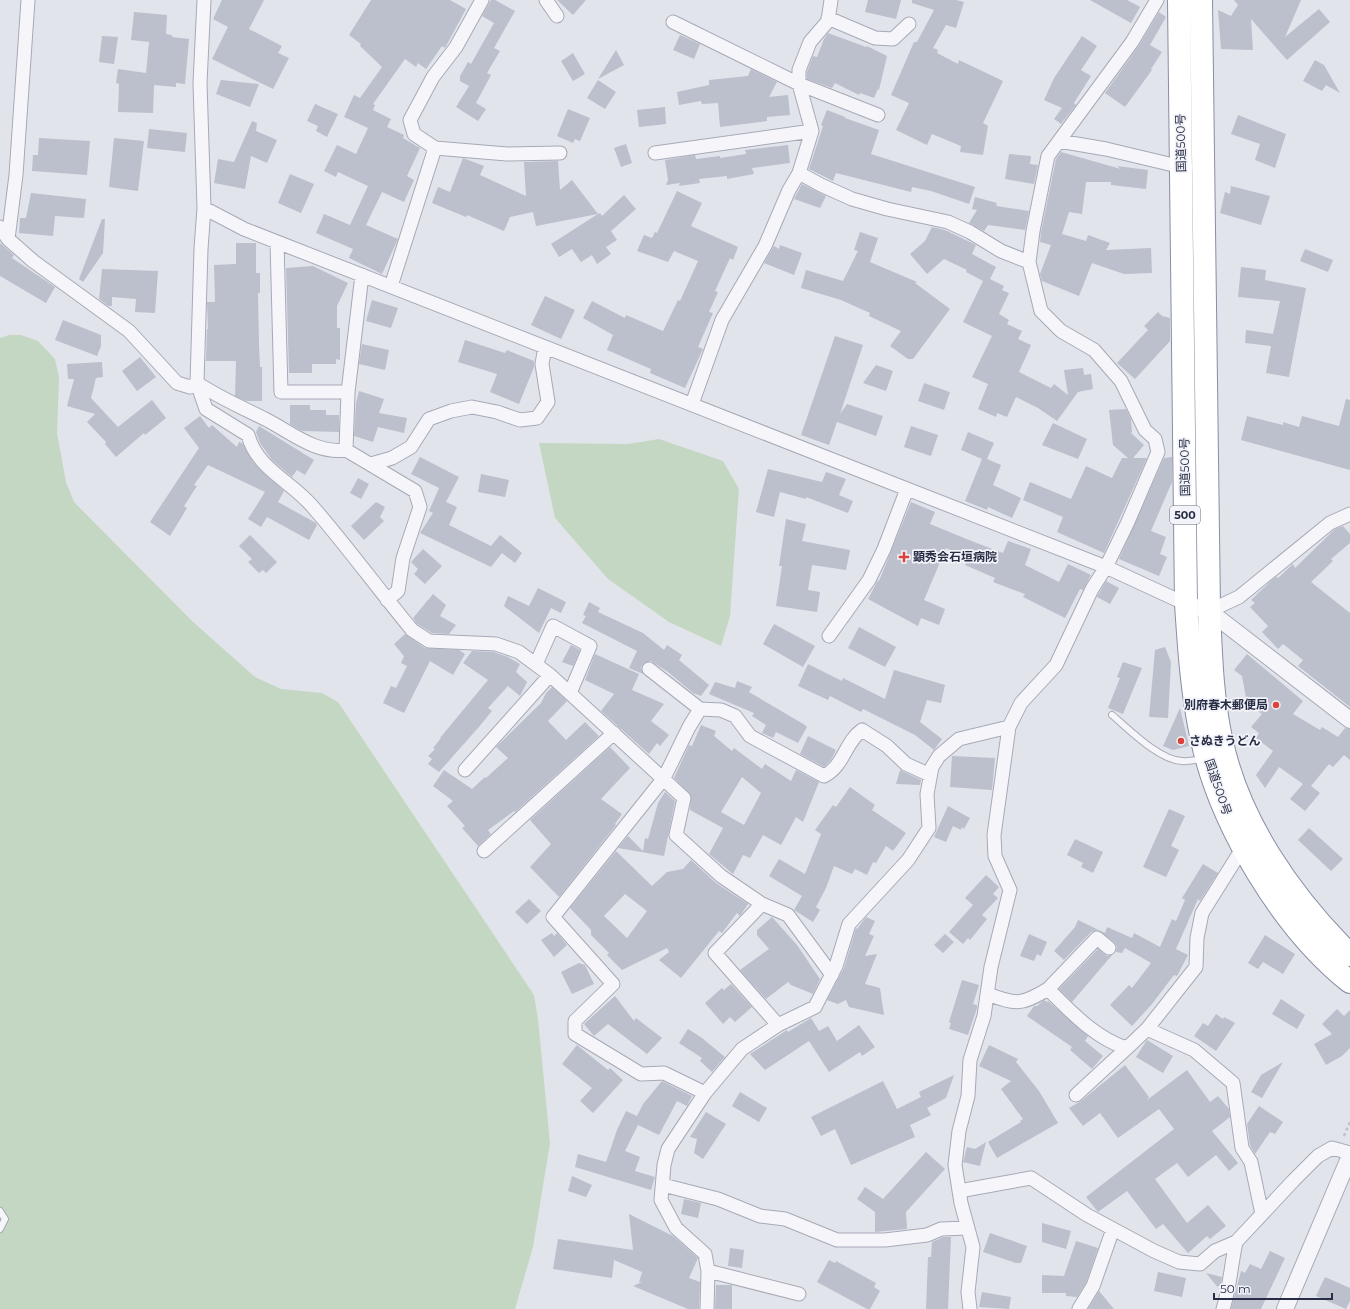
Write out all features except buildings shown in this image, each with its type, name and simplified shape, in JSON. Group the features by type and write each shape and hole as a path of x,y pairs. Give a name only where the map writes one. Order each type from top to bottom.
{"highway":[{"name":"国道500号","path":"1179,0 1192,168 1212,677 1221,739 1238,793 1260,842 1325,930 1350,955"},
{"name":"国道500号","path":"1201,0 1192,168 1186,604 1191,673 1202,741 1222,803 1242,849 1278,904 1312,946 1350,982"}],"street":[{"path":"8,239 16,175 28,0"},
{"path":"204,0 200,83 204,208 200,249 197,383 206,409 248,435 251,446 265,466 290,485 312,505 412,630 429,640 496,644 519,652 550,675 570,693 684,798 676,835 721,876 762,904 788,915 832,974"},
{"path":"482,0 456,47 433,77 410,120 414,134 435,148 507,154 560,153"},
{"path":"546,0 557,16"},
{"path":"692,404 722,320 765,246 789,190 799,173 812,131 799,84 799,70 810,42 828,21 831,0"},
{"path":"970,1309 968,1292 973,1247 959,1191 955,1165 959,1131 968,1096 970,1060 984,1016 992,967 1010,890 995,856 994,835 1010,727 1021,703 1056,665 1092,589 1106,568 1158,452 1155,439 1145,430 1121,381 1094,350 1061,331 1041,311 1029,262 1032,231 1048,156 1132,42 1157,0"},
{"path":"828,18 875,38 893,40 909,24"},
{"path":"673,22 799,84 878,115"},
{"path":"655,153 812,131"},
{"path":"1059,141 1192,168"},
{"path":"391,286 435,148"},
{"path":"799,173 821,185 852,198 888,209 948,222 970,232 1000,251 1029,262"},
{"path":"204,208 244,229 907,489 1106,568 1186,604 1209,611 1350,720"},
{"path":"0,227 8,239 33,261 129,331 177,383 190,387 197,383"},
{"path":"277,242 281,392 348,392"},
{"path":"346,450 348,392 362,275"},
{"path":"371,464 392,458 411,447 429,419 451,411 472,407 497,412 520,420 537,418 548,402 542,364 546,347"},
{"path":"197,383 220,399 266,420 314,446 336,451 346,450 415,490 420,508 402,558 398,592 388,600"},
{"path":"829,636 869,580 884,549 907,489"},
{"path":"1209,611 1238,597 1330,523 1350,514"},
{"path":"536,664 553,626 590,646 570,693"},
{"path":"649,669 700,709 721,710 735,716 750,736 824,776 833,772 856,734 862,730 887,746 906,764 930,775"},
{"path":"465,770 550,675"},
{"path":"700,709 688,727 664,778 553,917 613,984 575,1021 576,1034 641,1074 664,1073 705,1093"},
{"path":"707,1309 708,1271 705,1254 676,1228 661,1200 664,1165 668,1149 705,1093 742,1049 778,1025 815,1007 836,966 848,924 908,860 929,828 927,794 932,767 939,756 959,739 1010,727"},
{"path":"484,851 614,733"},
{"path":"1076,1095 1147,1028 1196,967 1197,938 1202,913 1242,849"},
{"path":"762,904 715,953 778,1025"},
{"path":"988,994 1010,1003 1029,1001 1048,989 1097,938 1109,948"},
{"path":"1048,989 1072,1014 1114,1044 1127,1048"},
{"path":"1147,1028 1194,1050 1233,1083 1242,1148 1252,1162 1262,1214"},
{"path":"959,1191 1031,1178 1086,1215 1154,1251 1179,1262 1200,1264 1215,1251 1236,1242 1292,1181 1318,1156 1332,1148 1350,1154 1285,1309"},
{"path":"663,1185 718,1199 760,1216 785,1219 837,1240 885,1240 927,1235 940,1229 968,1228"},
{"path":"1079,1309 1093,1286 1113,1230"},
{"path":"1223,1309 1229,1289 1236,1242"},
{"path":"708,1271 799,1294"}],"lane":[{"path":"1112,716 1167,757 1182,761 1207,758"},
{"path":"0,1211 5,1219 0,1229"}],"green space":[{"path":"9,335 21,335 38,341 55,359 59,377 57,433 66,482 74,502 192,621 255,677 281,689 322,693 338,702 534,995 538,1019 550,1143 533,1247 515,1309 0,1309 0,338"},
{"path":"659,439 723,461 739,489 730,616 721,646 669,622 608,579 555,518 539,443 628,444"}],"place":[{"name":"顕秀会石垣病院","path":"904,557"},
{"name":"別府春木郵便局","path":"1276,705"},
{"name":"さぬきうどん","path":"1181,741"}]}
